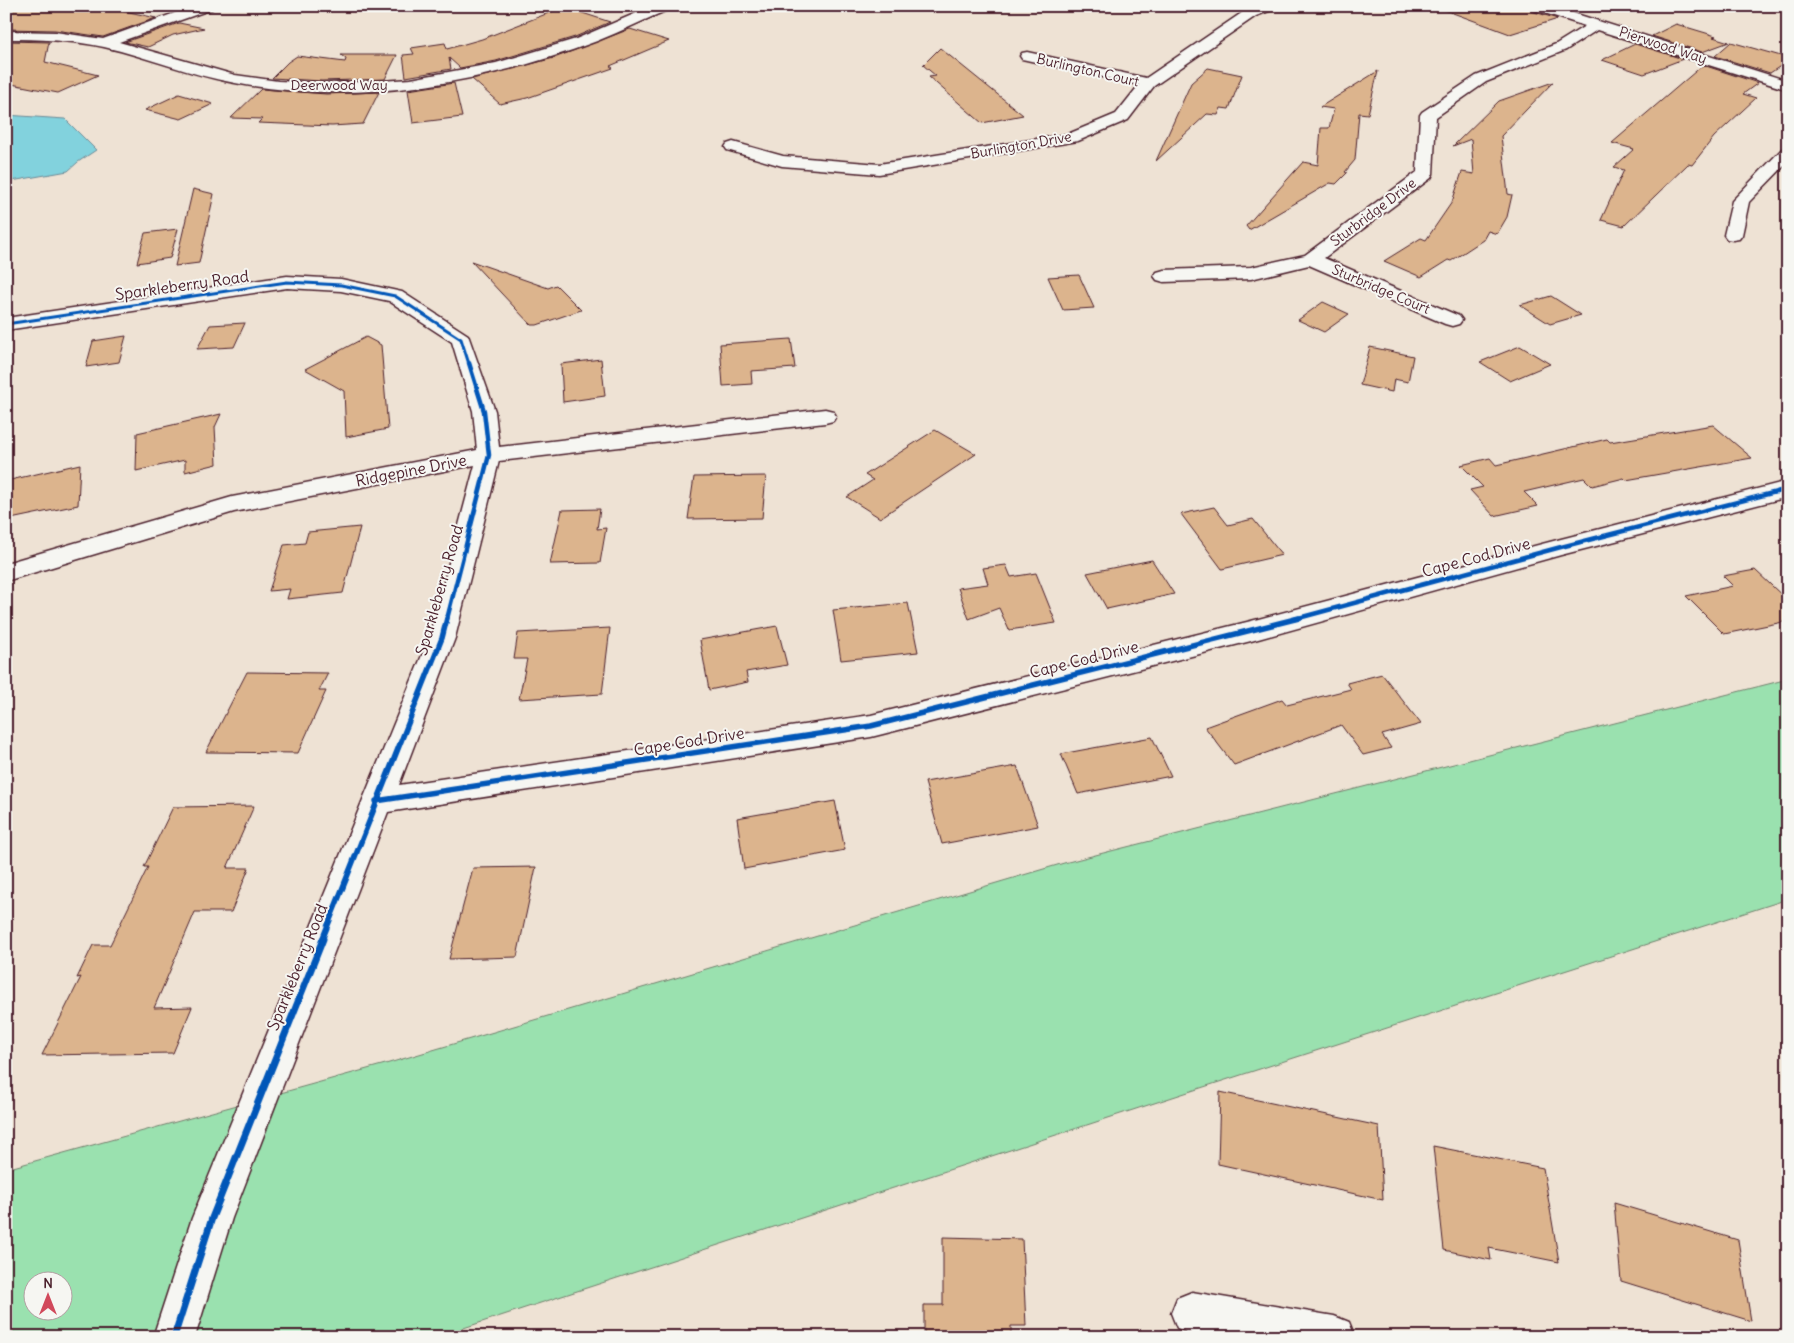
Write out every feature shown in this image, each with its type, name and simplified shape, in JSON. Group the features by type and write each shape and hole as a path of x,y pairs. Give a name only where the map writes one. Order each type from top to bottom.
{"street":[{"path":"104,43 207,6"},
{"name":"Deerwood Way","path":"6,35 56,35 104,43 236,79 308,87 386,86 498,67 582,42 665,6"},
{"name":"Burlington Drive","path":"733,146 782,161 878,169 1072,138 1122,117 1149,83 1251,13 1269,6"},
{"name":"Pierwood Way","path":"1537,6 1788,86"},
{"name":"Sturbridge Drive","path":"1164,276 1251,273 1311,259 1425,174 1428,115 1481,79 1561,48 1597,24"},
{"name":"Burlington Court","path":"1028,56 1149,83"},
{"path":"1733,235 1741,201 1788,152"},
{"name":"Sturbridge Court","path":"1311,259 1452,320"},
{"name":"Sparkleberry Road","path":"6,324 287,282 341,285 395,296 461,339 484,411 489,455 442,638 212,1218 174,1337"},
{"name":"Ridgepine Drive","path":"6,572 232,505 489,455 825,416"},
{"name":"Cape Cod Drive","path":"376,801 871,726 1251,631 1561,547 1788,489"},
{"path":"1192,1313 1334,1337"}],"green space":[{"path":"1788,679 1788,899 436,1337 6,1337 6,1169 389,1063 1064,863"}],"water":[{"path":"6,115 65,119 96,150 68,171 6,182"}],"building":[{"path":"6,6 103,6 156,18 103,37 55,30 6,29"},
{"path":"1442,6 1528,6 1531,11 1558,19 1510,34 1442,9"},
{"path":"564,7 610,22 575,37 496,61 460,68 449,58 451,69 406,77 403,55 414,54 411,48 445,43 447,49 482,39"},
{"path":"179,23 204,28 173,35 148,47 125,42"},
{"path":"1676,24 1716,36 1713,37 1729,42 1702,52 1652,36"},
{"path":"630,29 669,41 610,66 613,68 527,98 500,104 472,79 554,58"},
{"path":"6,41 49,42 45,62 98,75 58,93 6,83"},
{"path":"1731,42 1788,58 1788,61 1770,73 1715,56"},
{"path":"1635,44 1683,59 1644,74 1602,60"},
{"path":"940,48 1023,115 982,123 929,77 936,76 923,65"},
{"path":"341,55 397,55 385,79 322,81 272,78 297,56 345,62 346,59"},
{"path":"1703,65 1758,83 1743,94 1756,98 1714,137 1692,165 1688,164 1624,226 1601,220 1624,170 1614,167 1634,149 1612,143"},
{"path":"1208,68 1242,75 1229,109 1221,108 1218,115 1207,114 1156,161 1191,83"},
{"path":"1378,71 1368,114 1359,113 1355,160 1345,172 1347,173 1336,184 1330,183 1249,230 1246,226 1303,162 1318,165 1321,128 1329,128 1334,109 1320,107"},
{"path":"1553,82 1501,136 1508,194 1512,195 1507,217 1497,234 1488,231 1483,240 1451,261 1448,260 1421,277 1384,261 1421,238 1426,240 1452,202 1462,172 1474,174 1471,139 1453,146 1499,101"},
{"path":"454,83 462,117 413,123 408,90"},
{"path":"261,89 326,94 379,92 363,124 332,126 258,123 262,119 231,118"},
{"path":"179,94 213,104 181,119 145,110"},
{"path":"193,189 214,194 199,263 175,266"},
{"path":"178,229 170,258 137,263 145,233"},
{"path":"471,261 548,288 556,285 581,310 537,325 531,325"},
{"path":"1079,275 1094,308 1063,310 1048,277"},
{"path":"1551,296 1581,315 1550,324 1520,305"},
{"path":"1323,302 1349,314 1324,332 1298,320"},
{"path":"245,323 234,347 197,349 210,325"},
{"path":"126,336 119,362 86,367 93,341"},
{"path":"366,337 381,345 388,429 346,437 344,391 305,369"},
{"path":"791,339 795,368 751,371 752,384 723,386 720,344"},
{"path":"1520,346 1550,364 1510,381 1480,362"},
{"path":"1370,347 1413,356 1408,382 1394,379 1392,392 1360,385"},
{"path":"601,359 605,396 563,402 561,364"},
{"path":"221,414 215,427 217,464 185,472 185,460 136,471 137,433"},
{"path":"1713,425 1752,458 1626,480 1624,478 1592,486 1584,478 1524,492 1538,506 1494,516 1470,490 1483,487 1461,465 1490,458 1496,465 1607,439 1610,442"},
{"path":"935,430 976,454 880,518 847,497 873,480 865,475"},
{"path":"80,464 78,505 6,520 6,481"},
{"path":"766,476 762,518 688,519 694,477"},
{"path":"1214,507 1228,525 1253,519 1282,555 1222,569 1181,514"},
{"path":"600,509 597,529 606,528 600,563 550,564 562,510"},
{"path":"360,527 343,593 287,599 290,589 269,591 284,545 305,543 308,532"},
{"path":"1152,560 1174,594 1107,609 1087,573"},
{"path":"1006,565 1011,577 1036,573 1056,623 1009,630 999,608 969,619 958,588 988,584 983,568"},
{"path":"1755,570 1788,601 1788,621 1724,634 1686,596 1733,586 1723,576"},
{"path":"908,603 918,652 841,660 833,610"},
{"path":"777,626 787,665 746,672 748,682 709,690 700,640"},
{"path":"610,628 602,694 519,699 527,659 514,659 518,633"},
{"path":"247,672 328,673 319,691 326,691 298,753 206,752"},
{"path":"1382,674 1421,724 1382,735 1391,748 1363,755 1341,725 1234,765 1205,727 1282,699 1287,705 1351,689 1347,683"},
{"path":"1152,737 1171,776 1078,794 1061,754"},
{"path":"1017,766 1038,826 942,844 925,782"},
{"path":"835,801 845,850 744,869 737,818"},
{"path":"254,806 227,868 249,868 231,912 195,912 154,1008 192,1007 173,1053 42,1055 81,977 77,978 93,945 110,945 148,867 144,867 173,807"},
{"path":"536,867 517,957 449,959 473,868"},
{"path":"1220,1092 1379,1126 1383,1200 1218,1164"},
{"path":"1433,1146 1543,1168 1559,1262 1489,1248 1491,1260 1444,1250"},
{"path":"1614,1203 1738,1240 1751,1321 1621,1281"},
{"path":"943,1237 1022,1239 1026,1326 1011,1326 1011,1337 924,1337 924,1305 943,1305"}],"cycle path":[{"path":"6,324 287,282 341,285 395,296 461,339 484,411 489,455 442,638 212,1218 174,1337"},
{"path":"376,801 871,726 1251,631 1561,547 1788,489"}]}
